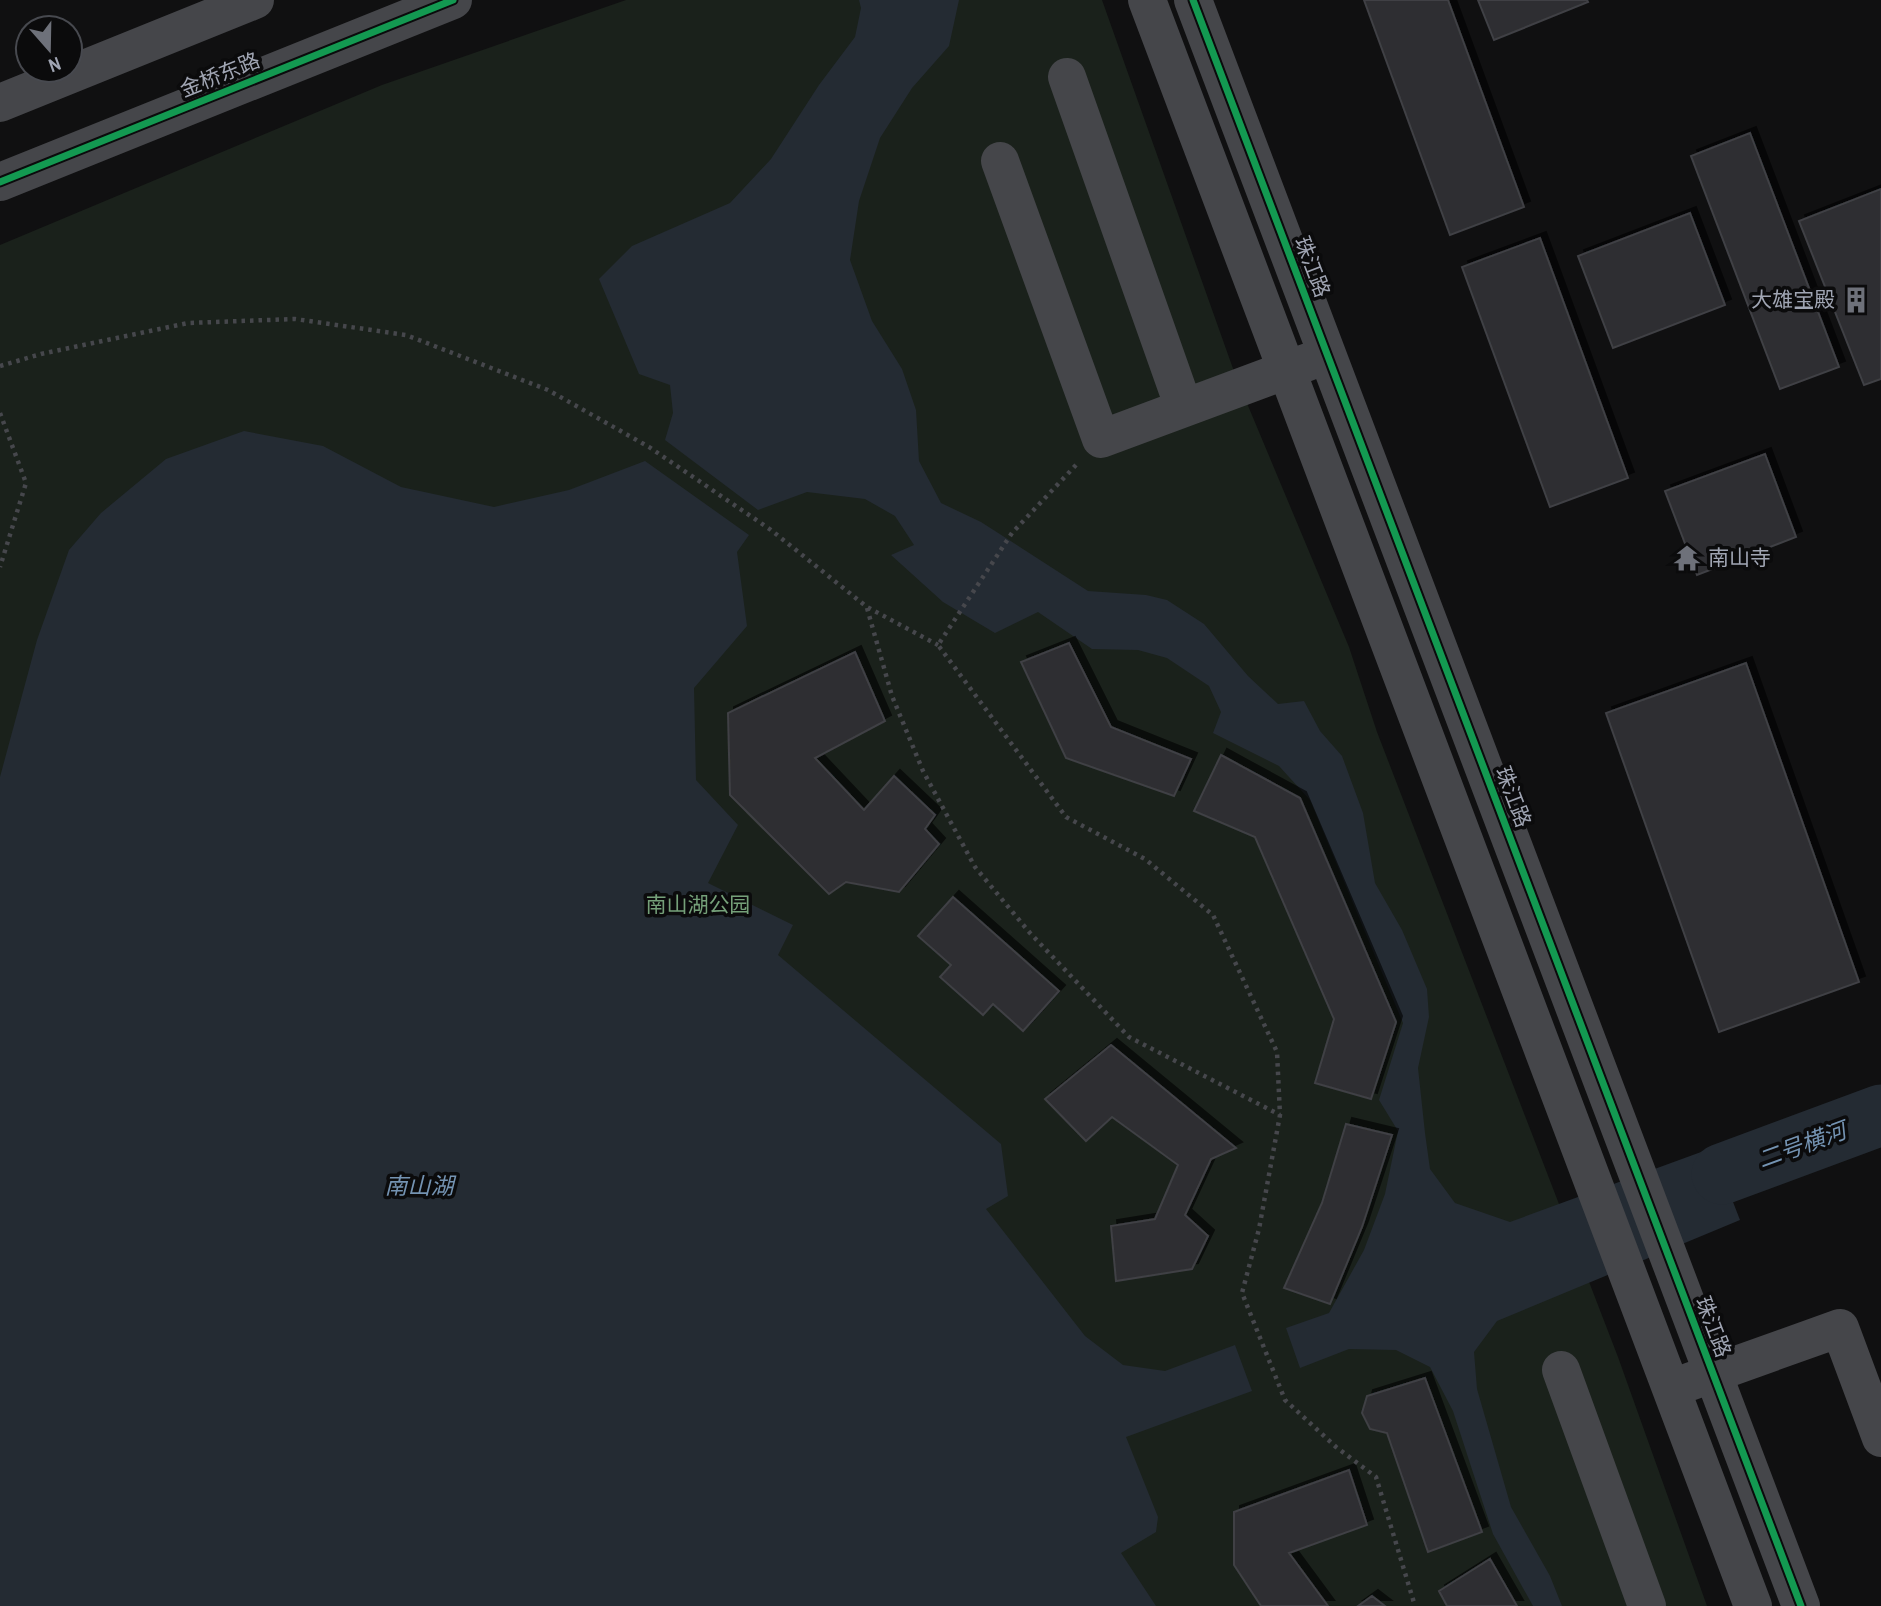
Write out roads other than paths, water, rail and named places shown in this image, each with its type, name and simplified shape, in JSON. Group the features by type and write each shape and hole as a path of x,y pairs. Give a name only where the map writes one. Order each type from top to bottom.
{"street":[{"path":"0,103 255,0"},
{"name":"金桥东路","path":"0,181 453,0"},
{"path":"1147,0 1753,1606"},
{"name":"珠江路","path":"1193,0 1801,1606"},
{"path":"1067,77 1184,408"},
{"path":"1000,160 1101,439 1327,355"},
{"path":"1671,1389 1840,1328 1881,1438"},
{"path":"1561,1370 1647,1606"}],"water":[{"path":"859,0 959,0 949,46 912,88 880,138 859,201 850,260 872,321 902,369 916,410 919,461 941,503 981,522 1088,591 1146,595 1167,600 1204,624 1248,676 1278,704 1304,701 1320,731 1342,756 1363,813 1375,883 1402,930 1427,989 1429,1017 1418,1068 1425,1133 1430,1169 1455,1203 1510,1222 1712,1148 1740,1220 1497,1321 1474,1352 1477,1389 1511,1507 1550,1576 1562,1606 1533,1606 1493,1534 1453,1411 1430,1367 1396,1350 1349,1349 1300,1368 1286,1328 1329,1313 1364,1250 1385,1194 1398,1131 1379,1100 1403,1023 1310,800 1279,766 1213,733 1221,712 1209,686 1167,658 1138,650 1092,649 1038,612 995,633 943,602 891,555 914,545 895,516 865,499 807,492 758,510 665,440 673,413 670,385 639,374 599,279 632,246 730,203 771,159 819,85 855,37 861,8"},
{"name":"南山湖","path":"244,431 323,446 401,487 494,507 569,490 645,461 749,535 737,552 747,626 694,688 696,780 738,825 708,883 793,925 778,955 1001,1144 1008,1196 986,1209 1085,1336 1123,1365 1165,1371 1235,1345 1252,1391 1126,1437 1158,1517 1156,1532 1121,1553 1156,1606 0,1606 0,777 37,640 69,550 101,513 166,459"}],"waterway":[{"name":"二号横河","path":"1722,1174 1881,1115"}],"place":[{"name":"大雄宝殿","path":"1856,300"},
{"name":"南山寺","path":"1687,558"}],"park label":[{"name":"南山湖公园","path":"698,905"}]}
